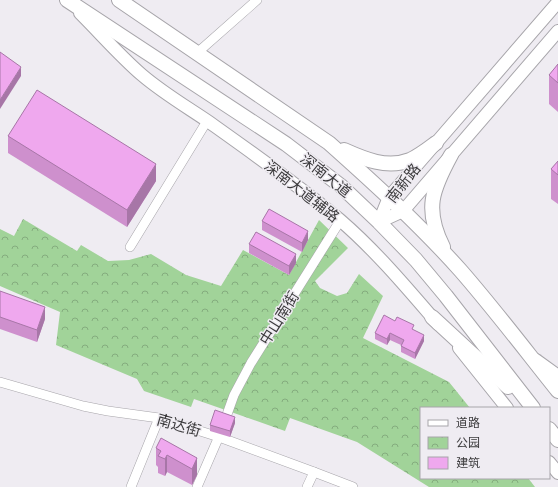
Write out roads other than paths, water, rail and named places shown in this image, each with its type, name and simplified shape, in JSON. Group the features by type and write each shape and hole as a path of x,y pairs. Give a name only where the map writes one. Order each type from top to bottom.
{"main road":[{"name":"深南大道","path":"119,0 329,143 403,210 461,271 558,392"},
{"name":"深南大道","path":"68,1 286,144 341,186 416,260 446,296 531,407"},
{"name":"深南大道辅路","path":"68,1 143,76 296,185 340,221 370,249 432,317 506,407"},
{"name":"南新路","path":"379,222 388,197 436,144 558,2"},
{"name":"南新路","path":"379,222 403,210 558,31"},
{"path":"329,143 358,157 372,161 393,163 410,160 436,144"},
{"path":"451,155 440,177 433,197 432,220 436,233 461,271"},
{"path":"432,317 531,407"},
{"path":"531,357 558,376"},
{"path":"550,430 558,440"},
{"path":"550,463 558,473"}],"street":[{"path":"197,53 257,0"},
{"path":"130,247 208,121"},
{"name":"中山南街","path":"225,420 234,395 251,363 340,221"},
{"name":"南达街","path":"0,382 83,406 159,418 220,436 353,487"},
{"path":"131,487 159,418"},
{"path":"197,487 220,436"},
{"path":"307,487 314,472"}]}
